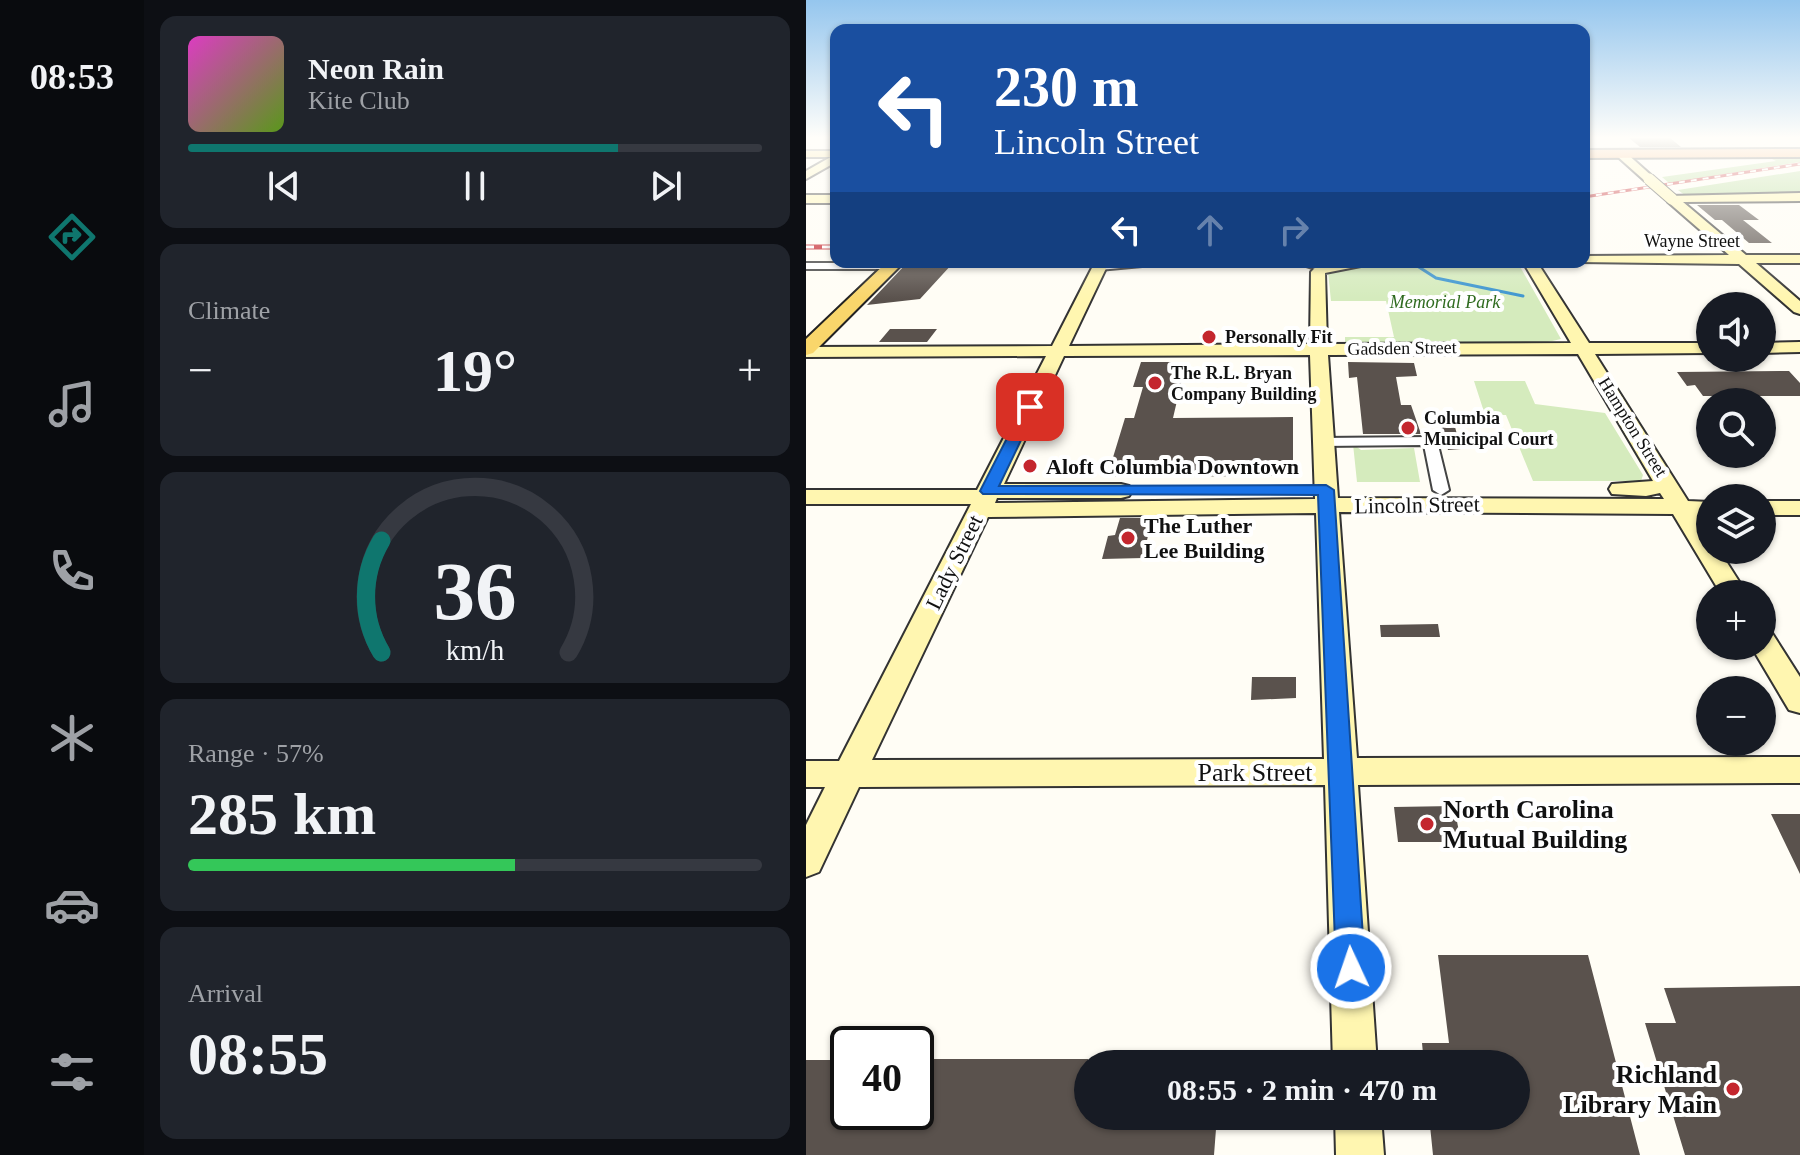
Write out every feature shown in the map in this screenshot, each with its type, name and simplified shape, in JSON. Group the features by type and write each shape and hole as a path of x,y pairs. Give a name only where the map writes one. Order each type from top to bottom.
{"main road":[{"path":"806,333 880,268"},
{"path":"806,351 881,268"}],"street":[{"path":"1663,191 1800,309"},
{"path":"1672,199 1800,197"},
{"path":"806,199 830,199"},
{"name":"Wayne Street","path":"1590,260 1800,259"},
{"path":"806,266 830,265"},
{"name":"Lady Street","path":"806,861 1098,268"},
{"path":"1313,268 1318,272 1321,442 1354,1050"},
{"name":"Hampton Street","path":"1534,268 1726,580"},
{"path":"1776,348 1800,347"},
{"name":"Gadsden Street","path":"806,351 1696,348"},
{"path":"1321,442 1430,441 1441,490"},
{"name":"Lincoln Street","path":"1326,499 1441,490 1646,489 1668,484"},
{"name":"Lincoln Street","path":"806,497 1326,499 1614,504 1696,509"},
{"path":"1776,508 1800,508"},
{"path":"1774,660 1800,702"},
{"name":"Park Street","path":"806,774 1800,770"},
{"path":"1359,1130 1360,1155"}],"green space":[{"path":"1679,191 1800,191 1800,196 1686,196"},
{"name":"Memorial Park","path":"1339,268 1521,268 1561,339 1548,342 1345,342 1345,337 1394,337 1386,301 1331,301 1328,272"},
{"path":"1474,381 1525,381 1535,404 1605,413 1643,475 1641,481 1533,481 1506,415 1485,415"},
{"path":"1353,444 1361,450 1414,448 1420,482 1357,482"}],"building":[{"path":"1697,205 1739,205 1759,220 1743,220 1772,243 1749,243 1722,220 1715,220"},
{"path":"902,268 948,268 920,299 867,305"},
{"path":"890,329 937,329 927,342 879,342"},
{"path":"1141,362 1186,362 1173,418 1293,417 1293,476 1107,477 1125,418 1134,418 1143,387 1133,387"},
{"path":"1348,362 1414,363 1417,376 1396,377 1401,405 1411,405 1421,434 1363,434 1357,377 1349,378"},
{"path":"1789,371 1800,383 1800,396 1776,396 1776,388 1697,388 1695,385 1687,386 1677,372 1776,372"},
{"path":"1441,427 1455,427 1461,449 1448,450"},
{"name":"The Luther Lee Building","path":"1120,518 1152,518 1143,558 1102,559 1108,536 1115,535"},
{"path":"1438,624 1440,637 1381,637 1380,625"},
{"path":"1252,677 1296,677 1296,698 1251,700"},
{"name":"North Carolina Mutual Building","path":"1454,806 1461,842 1398,842 1394,807"},
{"path":"1771,814 1800,814 1800,874"},
{"path":"1438,955 1588,955 1640,1155 1433,1155 1430,1130 1530,1130 1530,1050 1423,1050 1422,1043 1449,1043"},
{"name":"Richland Library Main","path":"1800,986 1800,1155 1685,1155 1645,1023 1676,1023 1664,988"},
{"path":"934,1059 1074,1059 1074,1130 1216,1130 1214,1155 806,1155 806,1060 830,1060 830,1130 934,1130"}],"waterway":[{"path":"1420,268 1436,278 1523,296"}],"railway":[{"path":"1590,196 1624,191"},
{"path":"806,247 830,247"}],"place":[{"name":"Personally Fit","path":"1209,337"},
{"name":"The R.L. Bryan Company Building","path":"1155,383"},
{"name":"Columbia Municipal Court","path":"1408,428"},
{"name":"Aloft Columbia Downtown","path":"1030,466"},
{"name":"The Luther Lee Building","path":"1128,538"},
{"name":"North Carolina Mutual Building","path":"1427,824"},
{"name":"Richland Library Main","path":"1733,1089"}],"route":[{"path":"1030,407 988,491 1326,490 1351,968"}]}
